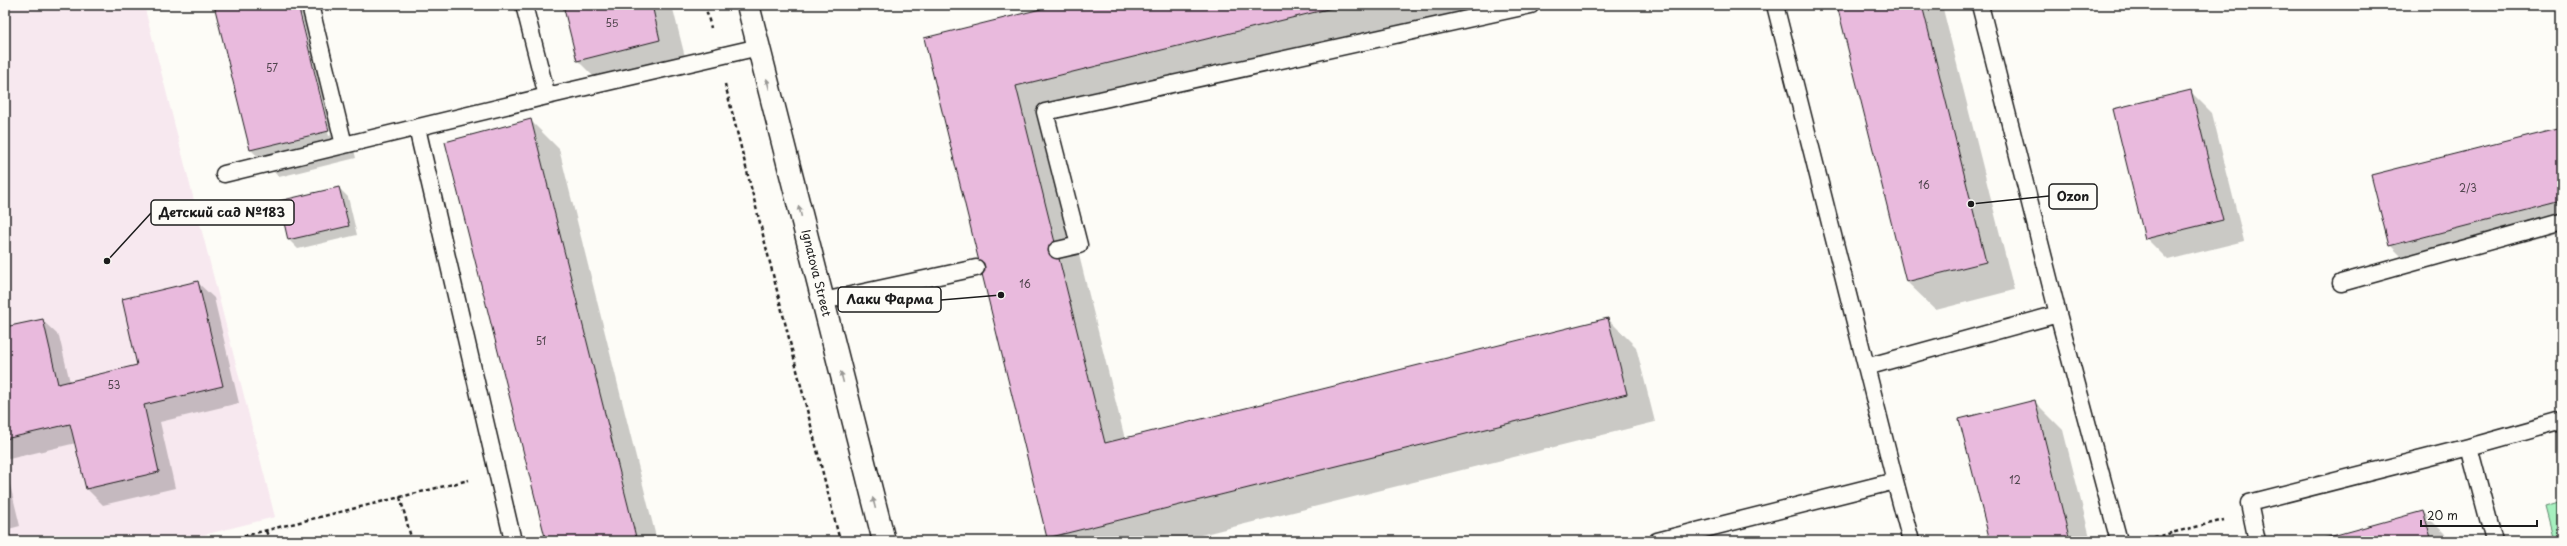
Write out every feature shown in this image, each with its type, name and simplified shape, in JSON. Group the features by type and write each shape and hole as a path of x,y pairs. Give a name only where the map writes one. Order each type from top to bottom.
{"street":[{"name":"Ignatova Street","path":"748,5 884,541"}],"lane":[{"path":"310,5 344,145"},
{"path":"524,5 547,96"},
{"path":"1057,250 1079,245 1045,112 1531,5"},
{"path":"1775,5 1911,541"},
{"path":"1980,5 2058,314 2119,541"},
{"path":"224,174 547,96 718,58 759,47"},
{"path":"417,128 513,541"},
{"path":"2341,283 2562,221"},
{"path":"823,301 976,268"},
{"path":"1866,367 2058,314"},
{"path":"2257,541 2249,503 2469,447 2562,421"},
{"path":"2469,447 2494,541"},
{"path":"1657,541 1895,481"}],"path":[{"path":"717,5 706,7 840,541"},
{"path":"223,541 497,473"},
{"path":"400,497 412,541"},
{"path":"2144,539 2251,514"},
{"path":"266,531 270,541"}],"shaded area":[{"path":"5,5 144,5 275,517 180,541 5,541"}],"green space":[{"path":"2562,502 2562,541 2554,541 2545,507"}],"building":[{"path":"214,5 298,5 329,131 250,150"},
{"path":"563,5 652,5 660,40 577,61"},
{"path":"1057,5 1344,5 1016,86 1105,443 1608,318 1627,394 1047,538 924,38"},
{"path":"1837,5 1922,5 1986,262 1906,282"},
{"path":"2191,90 2223,220 2145,239 2113,109"},
{"path":"531,119 637,541 546,541 445,142"},
{"path":"2562,127 2562,201 2389,246 2371,175"},
{"path":"339,187 349,226 288,240 279,201"},
{"path":"198,281 223,386 144,405 159,472 86,489 70,424 5,439 5,327 43,319 58,384 137,365 122,299"},
{"path":"2035,400 2070,541 1990,541 1959,419"},
{"path":"2423,511 2432,541 2318,541 2318,540"}],"place":[{"name":"Ozon","path":"1971,204"},
{"name":"Детский сад №183","path":"107,261"},
{"name":"Лаки Фарма","path":"1001,295"}]}
